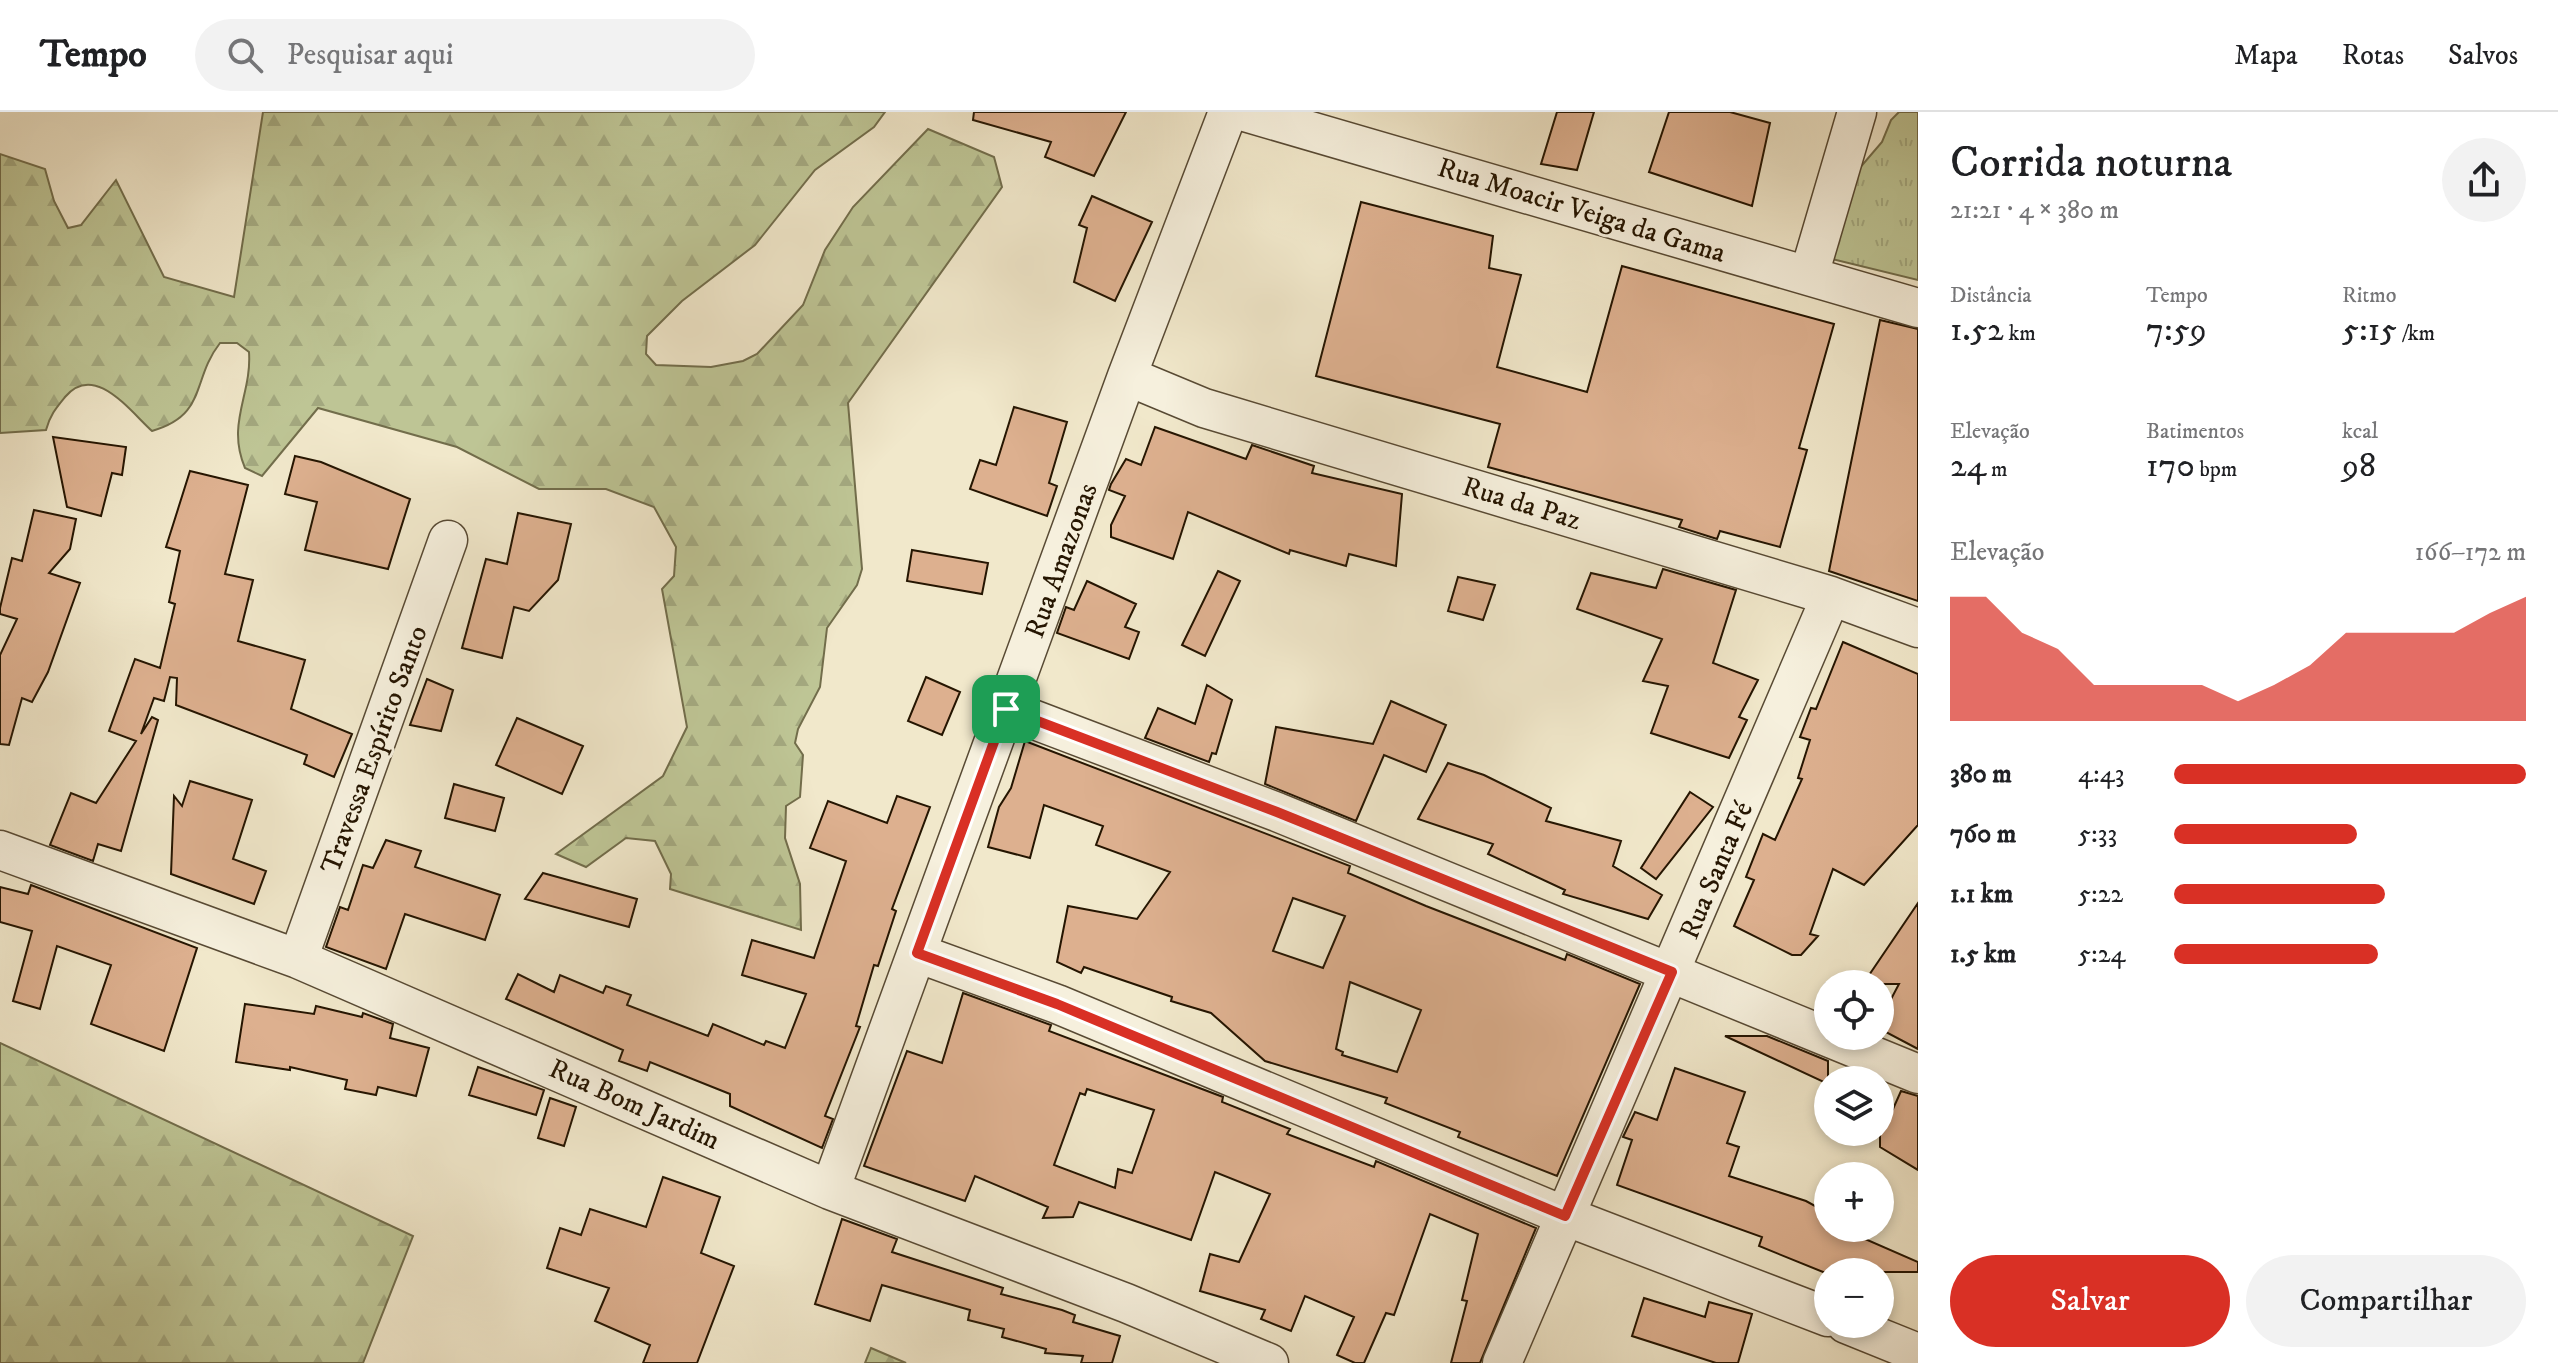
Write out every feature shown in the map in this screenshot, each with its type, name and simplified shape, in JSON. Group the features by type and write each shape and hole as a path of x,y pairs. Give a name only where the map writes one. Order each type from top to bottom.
{"street":[{"name":"Rua Amazonas","path":"830,1190 1127,376 1228,112"},
{"name":"Rua Moacir Veiga da Gama","path":"1245,112 1918,308"},
{"path":"1809,275 1857,112"},
{"name":"Rua da Paz","path":"1127,376 1204,408 1831,596 1918,628"},
{"name":"Travessa Espírito Santo","path":"298,959 448,540"},
{"name":"Rua Santa Fé","path":"1502,1363 1831,596"},
{"path":"1006,709 1277,812 1672,972 1776,1019 1918,1074"},
{"name":"Rua Bom Jardim","path":"0,850 298,959 528,1055 830,1190 1126,1303 1269,1363"},
{"path":"917,953 1057,1004 1565,1216 1814,1312"},
{"path":"1881,1338 1918,1353"}],"green space":[{"path":"263,112 885,112 874,127 815,170 755,245 682,301 647,336 646,354 656,365 711,367 743,361 757,354 803,305 825,250 853,207 928,129 994,157 1002,187 848,403 862,569 857,585 827,628 820,687 798,729 795,743 803,755 800,797 786,806 785,838 800,884 801,930 670,889 671,874 655,841 626,838 586,867 556,854 663,776 687,727 662,589 674,576 676,547 654,507 606,489 539,489 457,447 318,408 262,476 245,468 240,452 239,423 249,352 237,343 220,343 190,406 170,424 152,431 111,393 88,385 76,388 65,397 51,416 46,430 0,433 0,154 45,169 54,201 68,228 81,225 116,180 164,277 234,297"},
{"path":"1899,112 1918,112 1918,280 1832,259 1846,184 1882,142 1891,120"},
{"path":"0,1043 413,1236 363,1363 0,1363"},
{"path":"871,1348 906,1363 865,1363"}],"building":[{"path":"974,112 1126,112 1094,176 1045,157 1051,142 973,120"},
{"path":"1557,112 1594,112 1577,170 1541,164"},
{"path":"1669,112 1730,112 1770,123 1752,206 1649,172"},
{"path":"1092,196 1152,222 1115,301 1074,282 1087,228 1079,225"},
{"path":"1361,202 1493,236 1489,268 1521,275 1497,367 1587,392 1622,266 1834,324 1799,448 1807,450 1780,547 1720,531 1717,539 1679,527 1682,520 1488,467 1500,424 1316,376"},
{"path":"1880,320 1918,329 1918,601 1829,571"},
{"path":"1014,407 1067,422 1049,483 1057,486 1047,516 970,489 980,460 996,465"},
{"path":"1155,427 1246,459 1252,445 1314,466 1312,473 1402,494 1396,566 1349,554 1346,566 1290,550 1289,554 1188,512 1173,559 1111,537 1111,525 1125,496 1109,490 1111,484 1126,459 1141,465"},
{"path":"53,437 126,447 122,475 112,473 101,516 67,507"},
{"path":"295,456 321,462 410,499 388,569 305,550 317,502 285,494"},
{"path":"190,471 248,485 225,574 253,580 238,641 305,660 291,709 352,734 334,777 304,764 307,755 176,705 177,678 170,677 164,701 154,698 141,734 152,717 158,720 121,851 98,844 93,861 50,845 71,793 96,803 136,741 109,731 135,659 160,668 175,604 169,602 180,551 166,547"},
{"path":"34,510 76,519 70,549 49,573 80,583 48,672 32,702 22,698 9,745 0,744 0,655 17,619 0,614 0,608 12,558 22,561"},
{"path":"518,513 571,524 558,580 529,611 514,607 502,658 462,648 486,559 507,564"},
{"path":"912,550 988,563 982,594 907,581"},
{"path":"1663,569 1736,590 1713,663 1758,680 1739,717 1747,720 1729,758 1651,733 1668,686 1643,681 1662,639 1577,609 1591,573 1656,588"},
{"path":"1218,571 1240,581 1205,656 1182,645"},
{"path":"1458,577 1495,585 1483,620 1448,611"},
{"path":"1087,581 1136,604 1125,627 1139,632 1129,659 1057,633 1066,607 1074,610"},
{"path":"1843,642 1918,674 1918,825 1864,885 1833,869 1810,934 1818,936 1801,955 1792,955 1734,926 1754,880 1746,877 1763,834 1775,840 1802,779 1798,778 1810,740 1800,737 1811,708 1816,709"},
{"path":"926,677 960,692 942,735 908,721"},
{"path":"427,679 453,690 441,731 410,725"},
{"path":"1207,685 1232,700 1216,754 1212,753 1209,762 1145,738 1158,708 1195,724"},
{"path":"1391,701 1446,725 1426,772 1384,755 1356,821 1265,784 1276,727 1373,744"},
{"path":"517,718 583,746 562,794 496,765"},
{"path":"1025,741 1350,866 1348,873 1426,906 1565,960 1567,954 1640,984 1557,1176 1458,1137 1460,1132 1385,1103 1387,1098 1265,1061 1211,1013 1084,967 1081,973 1057,962 1068,906 1137,919 1170,872 1096,845 1103,826 1044,805 1030,858 988,847 999,807 1011,788","holes":["1293,898 1345,916 1323,968 1273,951","1350,982 1421,1010 1397,1072 1342,1055 1343,1052 1336,1049"]},
{"path":"1448,763 1484,775 1551,808 1546,821 1621,841 1613,866 1662,895 1648,919 1563,894 1565,890 1488,854 1493,844 1418,819"},
{"path":"190,781 252,800 233,859 266,871 254,904 171,874 174,796 182,806"},
{"path":"454,784 504,798 495,831 445,818"},
{"path":"1690,792 1713,807 1656,879 1641,868"},
{"path":"897,796 930,807 892,909 896,911 878,966 874,965 856,1026 860,1027 825,1116 833,1119 822,1148 730,1106 730,1094 650,1062 647,1071 619,1061 623,1050 506,999 518,974 554,992 560,975 603,993 606,986 631,995 627,1005 708,1036 713,1024 764,1045 766,1041 785,1048 806,994 742,975 752,940 814,958 846,861 810,848 828,801 887,823"},
{"path":"386,840 421,851 415,867 500,895 485,940 405,914 386,969 326,947 340,907 348,910 363,865 373,868"},
{"path":"543,873 637,899 629,927 525,899"},
{"path":"31,885 197,948 164,1051 91,1024 111,965 57,946 40,1009 13,1001 32,931 0,922 0,887 28,894"},
{"path":"1918,903 1918,1049 1894,1036 1894,993 1899,984 1894,984 1894,970 1873,970"},
{"path":"963,993 1051,1025 1049,1031 1223,1097 1222,1102 1290,1129 1287,1134 1374,1167 1376,1161 1536,1228 1480,1363 1451,1363 1467,1301 1462,1300 1478,1234 1430,1214 1394,1315 1386,1313 1364,1363 1355,1363 1337,1355 1354,1317 1305,1296 1291,1331 1261,1319 1265,1310 1200,1291 1210,1254 1239,1262 1270,1194 1215,1172 1191,1240 1079,1202 1073,1217 1043,1218 1048,1207 975,1176 965,1201 864,1166 907,1051 942,1063","holes":["1087,1089 1154,1110 1132,1173 1118,1169 1115,1188 1054,1165 1080,1093 1085,1095"]},
{"path":"245,1004 314,1014 316,1006 362,1017 363,1013 393,1024 390,1038 429,1048 416,1096 378,1087 376,1095 345,1089 347,1080 290,1067 290,1070 236,1062"},
{"path":"1725,1036 1767,1036 1828,1061 1828,1066 1814,1066 1814,1077"},
{"path":"478,1067 544,1090 536,1115 469,1095"},
{"path":"1675,1068 1745,1092 1727,1143 1739,1147 1729,1176 1814,1205 1814,1242 1872,1242 1918,1262 1918,1272 1894,1272 1894,1258 1814,1258 1814,1268 1759,1246 1762,1237 1617,1185 1632,1140 1623,1137 1635,1112 1657,1120"},
{"path":"1901,1091 1918,1096 1918,1170 1880,1147 1894,1146 1894,1107"},
{"path":"550,1098 576,1107 564,1146 538,1138"},
{"path":"663,1177 720,1197 701,1253 734,1266 697,1363 643,1363 650,1345 595,1321 609,1288 547,1268 560,1228 581,1235 590,1209 646,1227"},
{"path":"842,1219 897,1239 892,1252 1003,1288 1001,1294 1062,1310 1075,1315 1073,1322 1120,1336 1112,1363 1081,1363 1083,1356 1045,1353 1046,1349 1002,1337 1004,1329 968,1320 970,1310 882,1285 870,1321 815,1304"},
{"path":"1644,1298 1705,1317 1709,1302 1752,1314 1738,1363 1716,1363 1632,1336"}],"route":[{"path":"1006,709 1277,812 1672,972 1565,1216 1057,1004 917,953 1006,709"}]}
